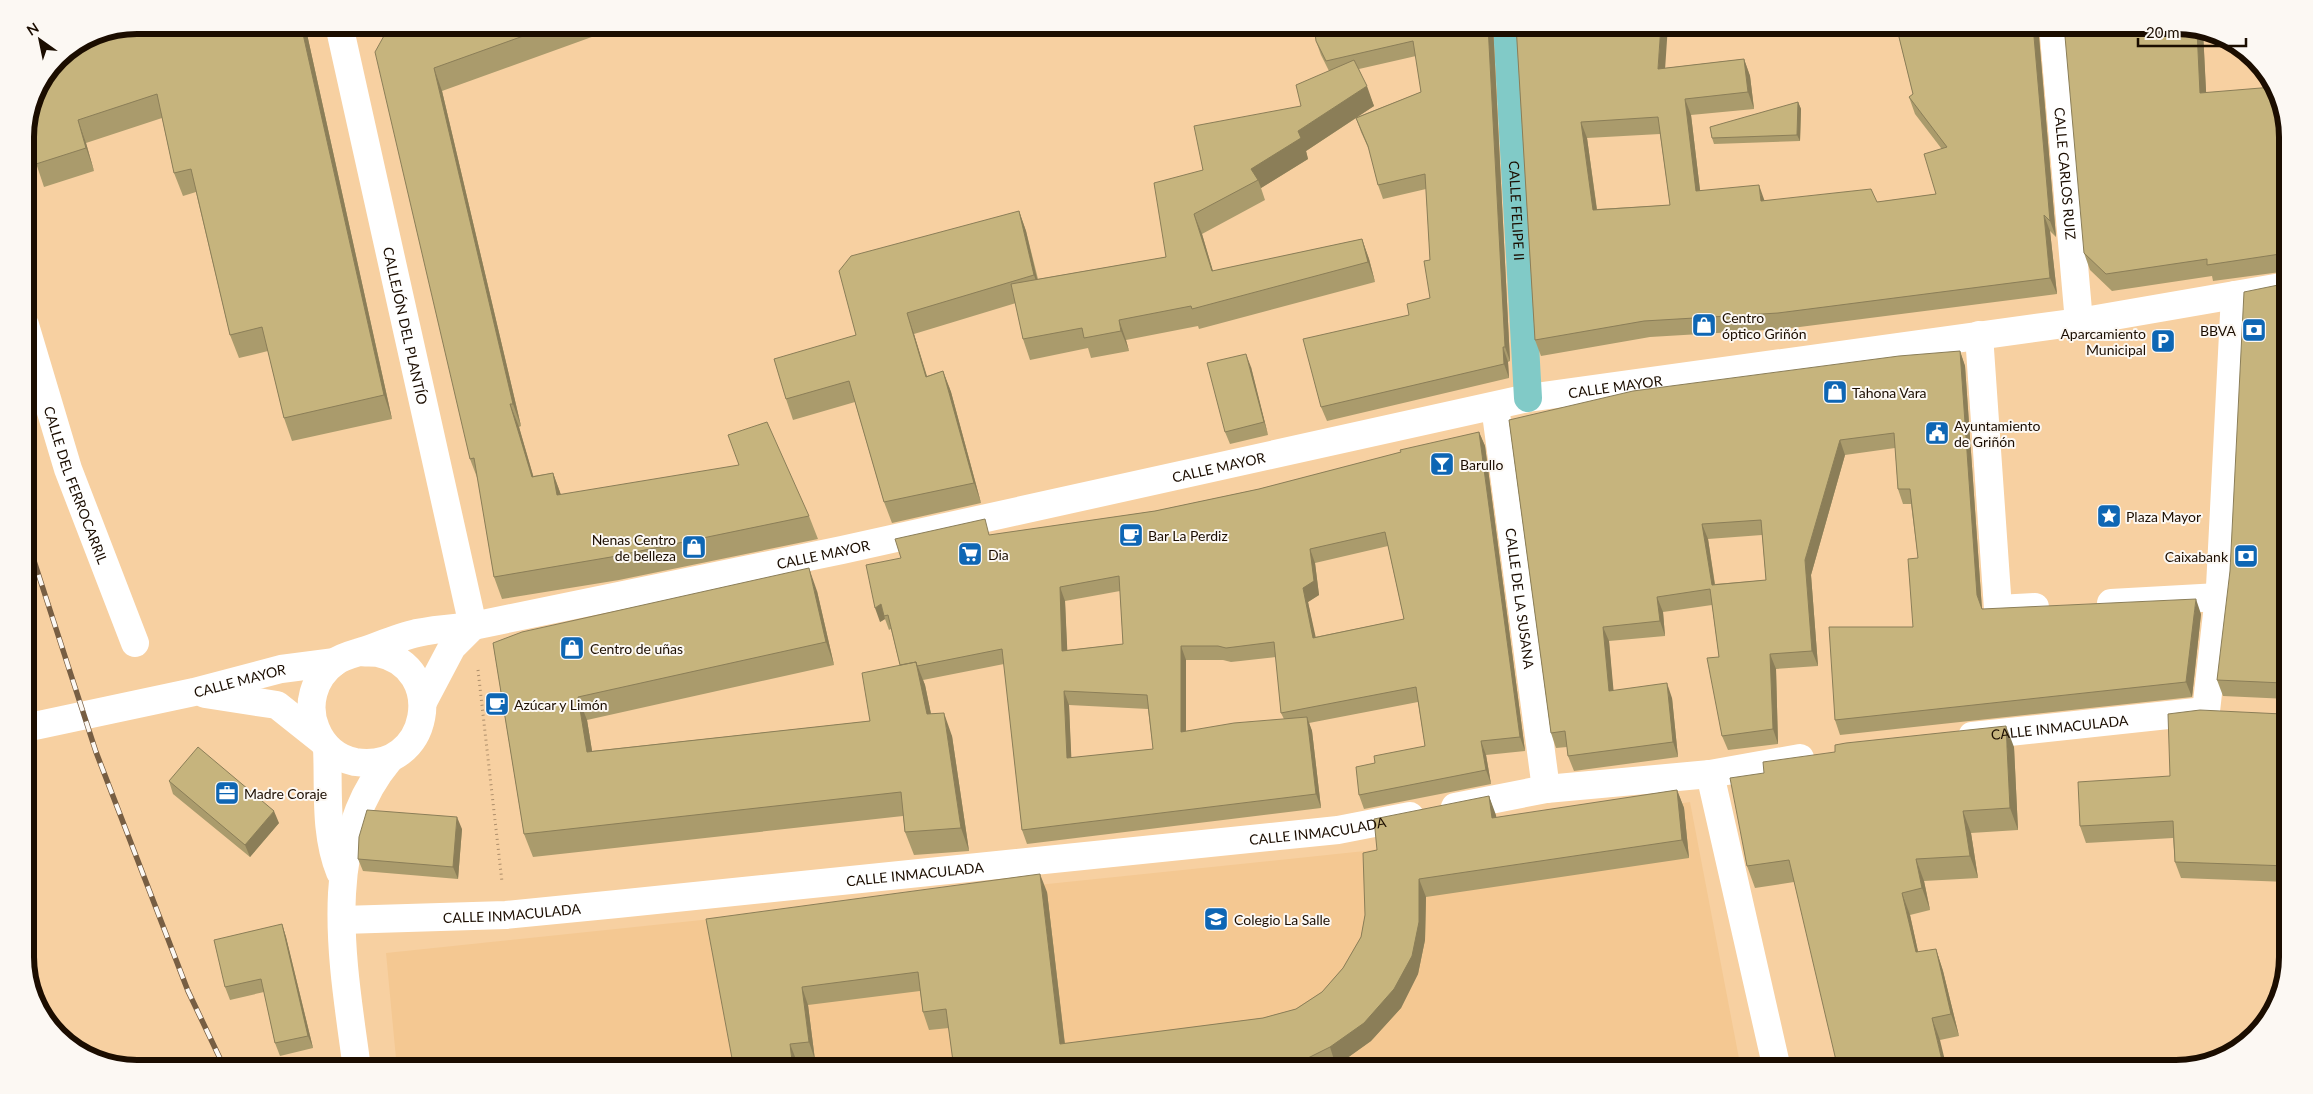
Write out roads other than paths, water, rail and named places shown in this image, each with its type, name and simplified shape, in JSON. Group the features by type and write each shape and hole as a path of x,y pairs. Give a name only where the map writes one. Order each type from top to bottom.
{"main road":[{"name":"CALLE FELIPE II","path":"1508,34 1528,398"}],"street":[{"name":"CALLEJÓN DEL PLANTÍO","path":"341,34 473,626"},
{"name":"CALLE CARLOS RUIZ","path":"2055,34 2080,322"},
{"path":"2206,711 2219,597 2223,297 2279,288"},
{"name":"CALLE MAYOR","path":"194,692 281,669 347,657 416,633 473,626 842,550 1528,398 2080,322 2223,297"},
{"path":"1975,335 1998,609 2056,606"},
{"name":"CALLE DEL FERROCARRIL","path":"34,355 68,469 135,643"},
{"name":"CALLE DE LA SUSANA","path":"1495,406 1546,789"},
{"path":"2084,604 2219,597"},
{"path":"324,744 346,760 370,764 389,760 399,755 413,741 422,722 424,702 452,647 473,626"},
{"path":"342,877 333,855 324,744 311,718 312,699 321,676 347,657 379,653 401,663 416,678 424,702"},
{"name":"CALLE MAYOR","path":"194,692 277,705 324,744"},
{"path":"34,726 194,692"},
{"name":"CALLE INMACULADA","path":"1951,738 2206,711 2234,712"},
{"name":"CALLE INMACULADA","path":"342,920 506,915 1338,830 1546,789 1710,774 1824,754"},
{"path":"356,1060 348,999 342,920 342,877 351,832 370,785 389,760"},
{"path":"1710,774 1775,1060"}],"railway":[{"path":"34,561 96,752 188,991 221,1060"}],"place":[{"name":"Centro óptico Griñón","path":"1704,325"},
{"name":"BBVA","path":"2254,330"},
{"name":"Aparcamiento Municipal","path":"2163,341"},
{"name":"Tahona Vara","path":"1835,392"},
{"name":"Ayuntamiento de Griñón","path":"1937,433"},
{"name":"Barullo","path":"1442,464"},
{"name":"Plaza Mayor","path":"2109,516"},
{"name":"Bar La Perdiz","path":"1131,535"},
{"name":"Nenas Centro de belleza","path":"694,547"},
{"name":"Dia","path":"970,554"},
{"name":"Caixabank","path":"2246,556"},
{"name":"Centro de uñas","path":"572,648"},
{"name":"Azúcar y Limón","path":"497,704"},
{"name":"Madre Coraje","path":"227,793"},
{"name":"Colegio La Salle","path":"1216,919"}]}
